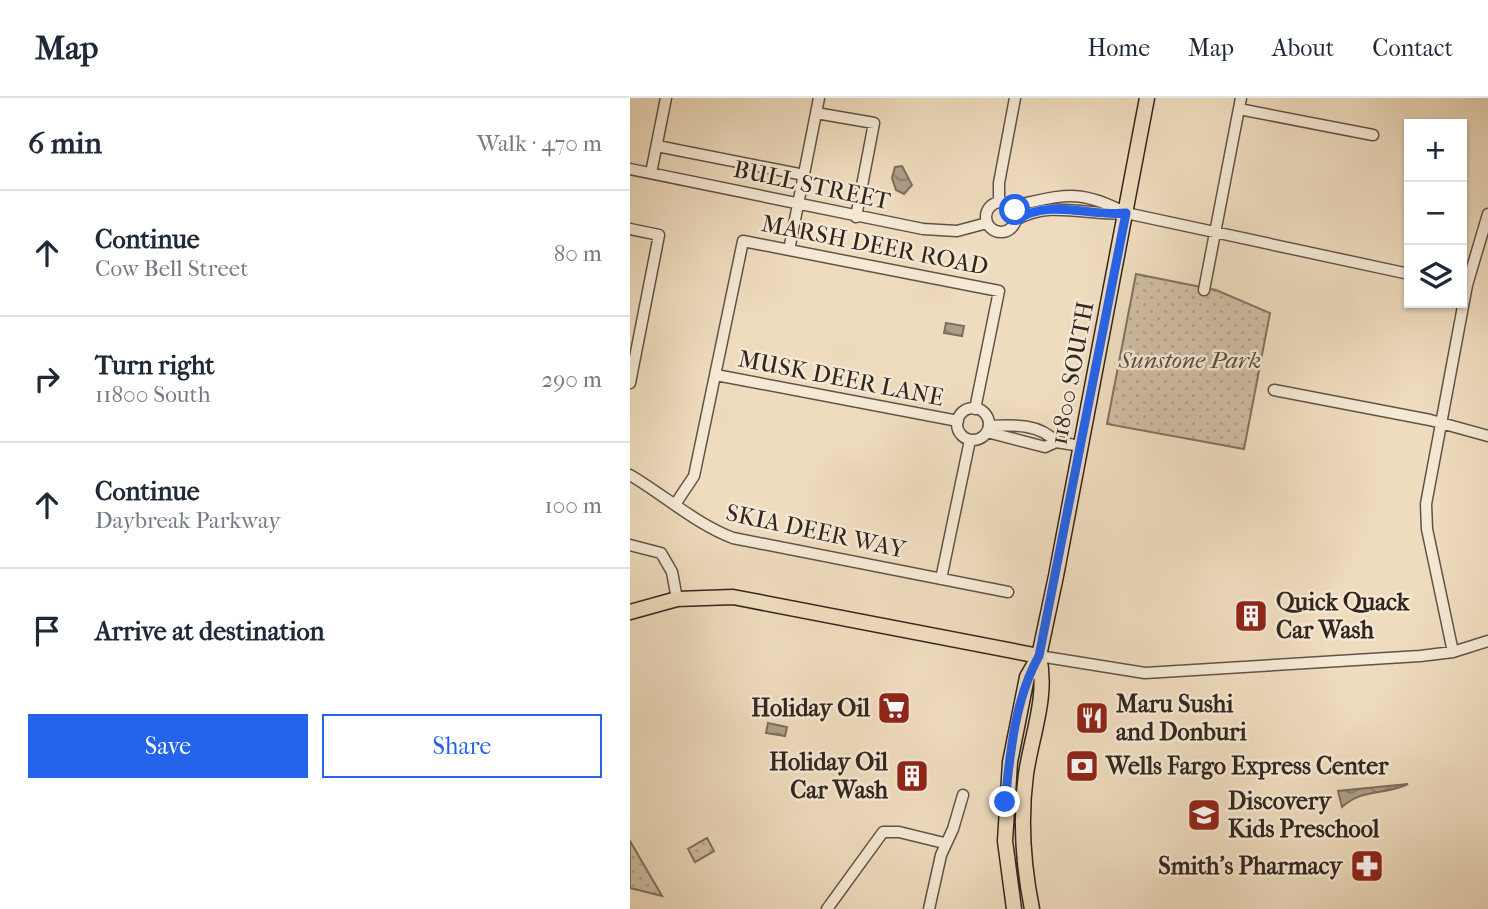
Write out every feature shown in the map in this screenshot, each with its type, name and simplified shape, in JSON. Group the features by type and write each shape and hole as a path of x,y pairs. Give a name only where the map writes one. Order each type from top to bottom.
{"main road":[{"name":"11800 SOUTH","path":"1039,656 1147,98"},
{"path":"630,612 677,600 707,596 758,600 1039,656"},
{"path":"1014,909 1005,841 1007,782 1027,677 1039,656"},
{"path":"1032,909 1023,846 1023,812 1026,775 1045,680 1039,656"}],"street":[{"path":"651,173 666,98"},
{"path":"789,250 819,98"},
{"path":"999,202 999,183 1015,98"},
{"path":"1204,290 1240,104 1373,135"},
{"path":"816,113 874,123 856,217"},
{"path":"657,146 804,175"},
{"name":"BULL STREET","path":"630,170 856,217 947,232 987,223"},
{"path":"999,202 1012,206 1044,197 1072,195 1104,201 1126,213"},
{"path":"999,202 988,210 987,223 993,231 1003,233 1012,229 1016,220 1030,213 1055,208 1102,216 1126,213 1216,230 1304,253 1404,273"},
{"path":"1012,206 1016,220"},
{"path":"1467,275 1488,214"},
{"path":"630,229 659,235 634,342 630,383"},
{"name":"MARSH DEER ROAD","path":"716,375 743,241 999,291 975,409"},
{"path":"1453,652 1425,513 1460,308"},
{"path":"676,503 694,476 716,375"},
{"name":"MUSK DEER LANE","path":"716,375 958,421"},
{"path":"1274,390 1440,423 1488,436"},
{"path":"988,429 984,412 975,409 966,410 958,421 962,435 970,440 980,439 988,429 1014,424 1047,432 1056,442"},
{"path":"988,429 1045,447 1056,442 1081,446"},
{"path":"942,579 970,440"},
{"name":"SKIA DEER WAY","path":"630,475 676,503 712,530 733,538 1008,592"},
{"path":"630,545 661,553 672,572 677,600"},
{"path":"1039,656 1110,670 1168,673 1453,652 1488,641"},
{"path":"929,909 944,843 953,829 963,795"},
{"path":"827,909 883,832 899,831 944,843"}],"green space":[{"name":"Sunstone Park","path":"1136,274 1216,290 1270,313 1244,449 1107,424"},
{"path":"707,838 714,851 695,862 688,849"},
{"path":"630,841 662,896 630,888"}],"water":[{"path":"902,166 912,185 904,194 896,190 892,178 895,167"},
{"path":"946,323 964,326 962,336 944,333"},
{"path":"768,723 787,727 785,736 766,733"},
{"path":"1408,784 1367,794 1342,807 1338,791"}],"place":[{"name":"Quick Quack Car Wash","path":"1251,616"},
{"name":"Holiday Oil","path":"894,708"},
{"name":"Maru Sushi and Donburi","path":"1092,718"},
{"name":"Wells Fargo Express Center","path":"1082,766"},
{"name":"Holiday Oil Car Wash","path":"912,776"},
{"name":"Discovery Kids Preschool","path":"1204,815"},
{"name":"Smith's Pharmacy","path":"1367,866"}],"route":[{"path":"1005,802 1013,743 1027,677 1039,656 1056,576 1126,213 1102,216 1055,208 1023,215 1016,220 1015,210"}]}
